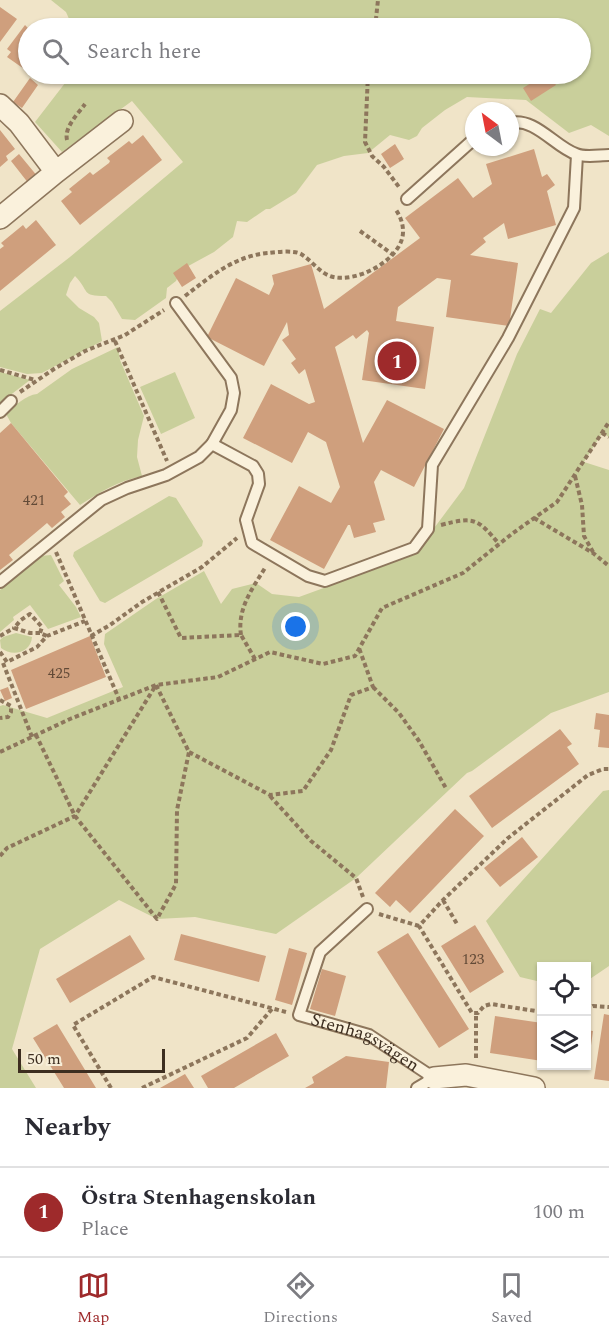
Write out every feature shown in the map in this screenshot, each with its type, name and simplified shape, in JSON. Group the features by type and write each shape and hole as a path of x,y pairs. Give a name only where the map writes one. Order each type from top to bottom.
{"street":[{"path":"0,105 19,123 56,172"},
{"path":"0,218 122,121"},
{"name":"Stenhagsvägen","path":"425,1083 466,1075 534,1088"}],"lane":[{"path":"519,123 537,129 553,142 578,155 609,155"},
{"path":"407,199 465,147"},
{"path":"212,444 253,466 258,474 259,484 246,520 252,543 308,576 325,581 414,548 428,529 432,465 508,338 573,208 578,155"},
{"path":"0,582 101,500 172,472 198,457 212,444 231,410 234,393 231,378 176,303"},
{"path":"0,412 11,401"},
{"name":"Stenhagsvägen","path":"367,909 320,952 298,1015 369,1035 425,1083"}],"path":[{"path":"376,18 378,0"},
{"path":"11,401 36,380 85,351 115,340 176,303 214,273 240,258 268,253 299,253 330,276 348,278 373,271 393,255 399,247 403,232 400,217 395,208 407,199 384,167 372,156 365,142 368,84"},
{"path":"77,156 67,141 66,134 86,104"},
{"path":"360,231 393,255"},
{"path":"115,340 172,472"},
{"path":"0,370 36,380"},
{"path":"0,752 156,684 218,677 270,652 323,664 355,656 382,608 463,573 561,498 609,422"},
{"path":"602,433 609,437"},
{"path":"575,476 582,505 584,536 593,553"},
{"path":"534,518 593,553 609,566"},
{"path":"428,529 451,522 471,520 482,524 499,544"},
{"path":"91,636 158,592 202,567 232,541 249,532"},
{"path":"51,541 119,699"},
{"path":"255,659 241,636 240,620 242,609 272,555"},
{"path":"158,592 181,638 241,636"},
{"path":"0,636 30,614 42,627 40,633"},
{"path":"3,663 38,647 47,636 85,621"},
{"path":"14,627 47,636"},
{"path":"359,647 373,687 399,713 447,790"},
{"path":"0,652 19,704 75,816 157,919 176,884 177,810 189,752"},
{"path":"156,684 189,752 270,795 311,841 356,878"},
{"path":"0,856 8,848 75,816 156,684"},
{"path":"270,795 303,791 331,750 351,695 373,687"},
{"path":"0,700 11,706 19,704"},
{"path":"0,718 8,717 11,706"},
{"path":"537,1011 491,1004 472,1013 419,926 508,838 588,775 609,769"},
{"path":"443,900 457,924"},
{"path":"111,1088 73,1025 153,977 272,1008 247,1038 142,1088"},
{"path":"591,1007 609,1007"},
{"path":"476,1013 476,1077"}],"green space":[{"path":"51,0 609,0 609,136 591,125 569,133 526,100 467,97 445,110 422,128 417,136 409,140 390,135 368,153 344,156 317,165 296,193 247,222 237,221 233,237 214,252 181,270 176,281 167,288 166,298 135,320 122,319 106,296 89,294 75,276 66,295 99,323 102,341 42,373 27,374 0,367 0,311 70,257 183,162 132,101 62,152 35,122 64,84 591,84 591,18 69,18 66,12"},
{"path":"609,252 609,437 602,433 584,462 609,470 609,692 551,713 467,773 356,878 276,934 195,917 157,919 119,900 40,949 12,1049 36,1088 0,1088 0,706 47,718 123,687 104,644 105,634 156,599 204,571 221,604 232,589 256,583 272,594 299,597 414,555 464,488 517,354 540,309 551,313 591,263"},
{"path":"118,347 120,360 144,416 138,440 137,457 142,476 110,487 80,505 6,414 20,401 37,394 72,369"},
{"path":"0,372 30,380 0,403"},
{"path":"175,372 195,418 161,434 140,387"},
{"path":"169,496 176,498 203,541 202,546 105,603 100,601 73,556 74,552"},
{"path":"51,555 64,581 59,585 81,617 48,629 30,605 13,617 14,620 0,632 0,590 40,556"},
{"path":"16,633 32,637 25,650 15,653 1,648 0,640 3,637"},
{"path":"609,790 609,966 591,978 591,962 537,962 537,981 520,977 486,921 603,791"}],"building":[{"path":"0,7 17,19 0,42"},
{"path":"18,34 18,65 7,57 11,52 7,49"},
{"path":"26,84 38,85 22,108 13,102"},
{"path":"529,84 556,85 531,101 523,88"},
{"path":"0,130 15,149 6,156 8,160 0,167"},
{"path":"143,135 162,160 80,225 61,201 72,192 69,189 90,172 93,175 109,163 107,158 129,141 132,144"},
{"path":"395,144 404,159 390,168 381,154"},
{"path":"534,149 542,177 547,174 555,185 547,191 556,225 508,239 504,223 483,238 486,242 470,255 518,263 509,326 446,317 451,280 437,278 398,307 396,321 434,327 425,389 362,380 369,333 367,330 356,339 353,335 335,347 363,443 387,400 444,429 414,487 381,470 374,482 385,520 373,523 376,532 354,538 350,525 348,525 324,569 270,540 299,486 331,503 340,487 326,442 308,432 292,463 243,438 271,384 309,404 315,402 305,369 299,374 291,363 296,359 282,340 289,335 287,322 264,366 207,337 236,278 269,295 274,284 272,275 311,264 324,309 420,238 405,218 458,178 473,198 492,184 486,164 519,156 519,154"},
{"path":"19,154 38,177 29,184 11,161"},
{"path":"36,220 56,245 0,291 0,249 4,246 1,243 23,225 26,229"},
{"path":"187,263 196,278 182,287 173,273"},
{"path":"11,423 68,492 64,496 71,504 61,512 65,517 52,528 47,523 9,555 13,560 0,570 0,433"},
{"path":"90,636 106,677 26,709 11,670"},
{"path":"8,687 12,698 5,701 0,690"},
{"path":"596,713 609,715 609,748 598,747 600,730 594,729"},
{"path":"560,729 572,744 567,747 579,764 492,828 469,796"},
{"path":"455,809 484,836 410,913 396,900 390,907 375,893"},
{"path":"522,837 538,857 500,887 484,868"},
{"path":"475,925 504,972 470,993 441,946"},
{"path":"408,933 469,1029 439,1048 377,952"},
{"path":"181,934 266,956 259,982 174,960"},
{"path":"130,935 145,959 70,1003 56,979"},
{"path":"289,948 307,953 292,1005 275,1000"},
{"path":"322,969 346,976 335,1016 310,1009"},
{"path":"604,1014 609,1015 609,1081 594,1079"},
{"path":"495,1016 537,1022 537,1060 490,1053"},
{"path":"57,1024 96,1088 64,1088 33,1038"},
{"path":"276,1033 289,1056 234,1088 208,1088 201,1076"},
{"path":"346,1056 389,1062 386,1088 305,1088 314,1083 312,1077"},
{"path":"185,1074 194,1088 160,1088"}],"place":[{"name":"Östra Stenhagenskolan","path":"397,361"}]}
